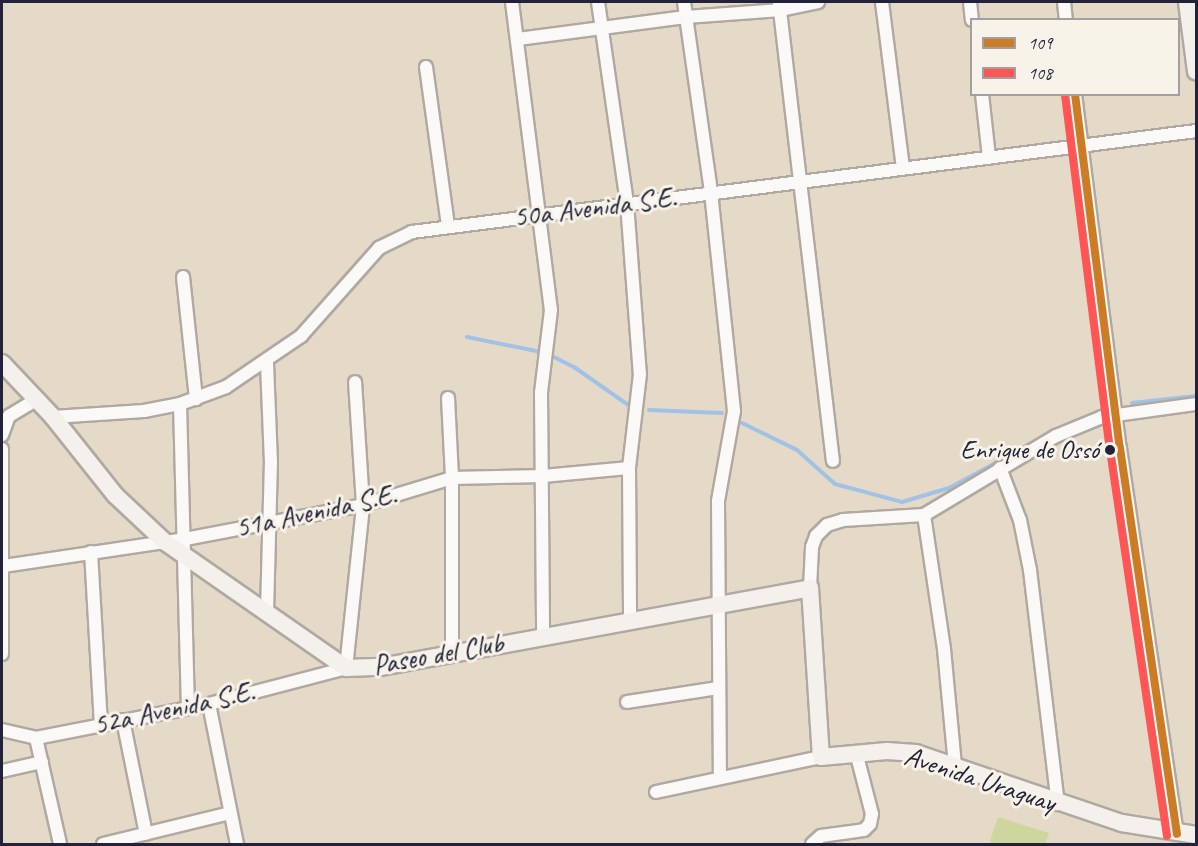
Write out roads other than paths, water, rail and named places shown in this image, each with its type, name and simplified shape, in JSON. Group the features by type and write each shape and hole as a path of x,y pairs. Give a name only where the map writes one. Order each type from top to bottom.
{"street":[{"path":"512,2 537,214 551,310 541,393 543,635"},
{"path":"598,2 627,203 640,374 629,468 630,620"},
{"path":"684,2 711,192 734,411 718,501 720,778"},
{"path":"518,39 818,2"},
{"path":"882,2 903,168"},
{"path":"970,2 972,18"},
{"path":"1064,2 1066,18"},
{"path":"1187,2 1197,71"},
{"path":"780,6 833,461"},
{"path":"426,67 448,225"},
{"path":"982,96 990,157"},
{"path":"1075,96 1117,414 1177,834"},
{"name":"50a Avenida S.E.","path":"53,417 180,404 226,387 267,362 301,336 379,248 412,232 448,225 1197,131"},
{"path":"183,277 195,399"},
{"path":"267,362 270,523 267,613"},
{"name":"Paseo del Club","path":"2,363 53,417 115,495 165,542 183,557 346,668 381,667 543,635 810,588"},
{"path":"346,668 363,505 355,382"},
{"path":"448,398 452,478 452,653"},
{"path":"2,435 9,416 37,399"},
{"path":"180,404 188,708"},
{"path":"821,757 810,588 812,547 816,536 827,525 843,520 924,514 1056,436 1117,414 1197,404"},
{"path":"2,449 4,566 2,654"},
{"name":"51a Avenida S.E.","path":"4,566 184,539 363,505 452,478 543,476 629,468"},
{"path":"1000,468 1020,519 1030,570 1058,804"},
{"path":"924,514 944,649 955,766"},
{"path":"91,552 101,723"},
{"name":"52a Avenida S.E.","path":"2,730 36,738 101,723 209,704 346,668"},
{"path":"627,702 719,688"},
{"path":"209,704 237,844"},
{"path":"123,720 146,834"},
{"path":"36,738 60,844"},
{"path":"812,844 821,836 864,830 870,824 872,814 856,752"},
{"name":"Avenida Uraguay","path":"656,792 821,757 856,752 916,753 1058,804 1122,823 1177,834 1197,835"},
{"path":"2,771 42,762"},
{"path":"103,844 230,813"}],"waterway":[{"path":"467,337 546,353 574,367 634,409"},
{"path":"1132,403 1196,396"},
{"path":"1080,420 1104,409"},
{"path":"649,410 722,413"},
{"path":"742,423 797,450 835,484 902,502 949,488 1046,436"}],"place":[{"name":"Enrique de Ossó","path":"1110,450"}]}
